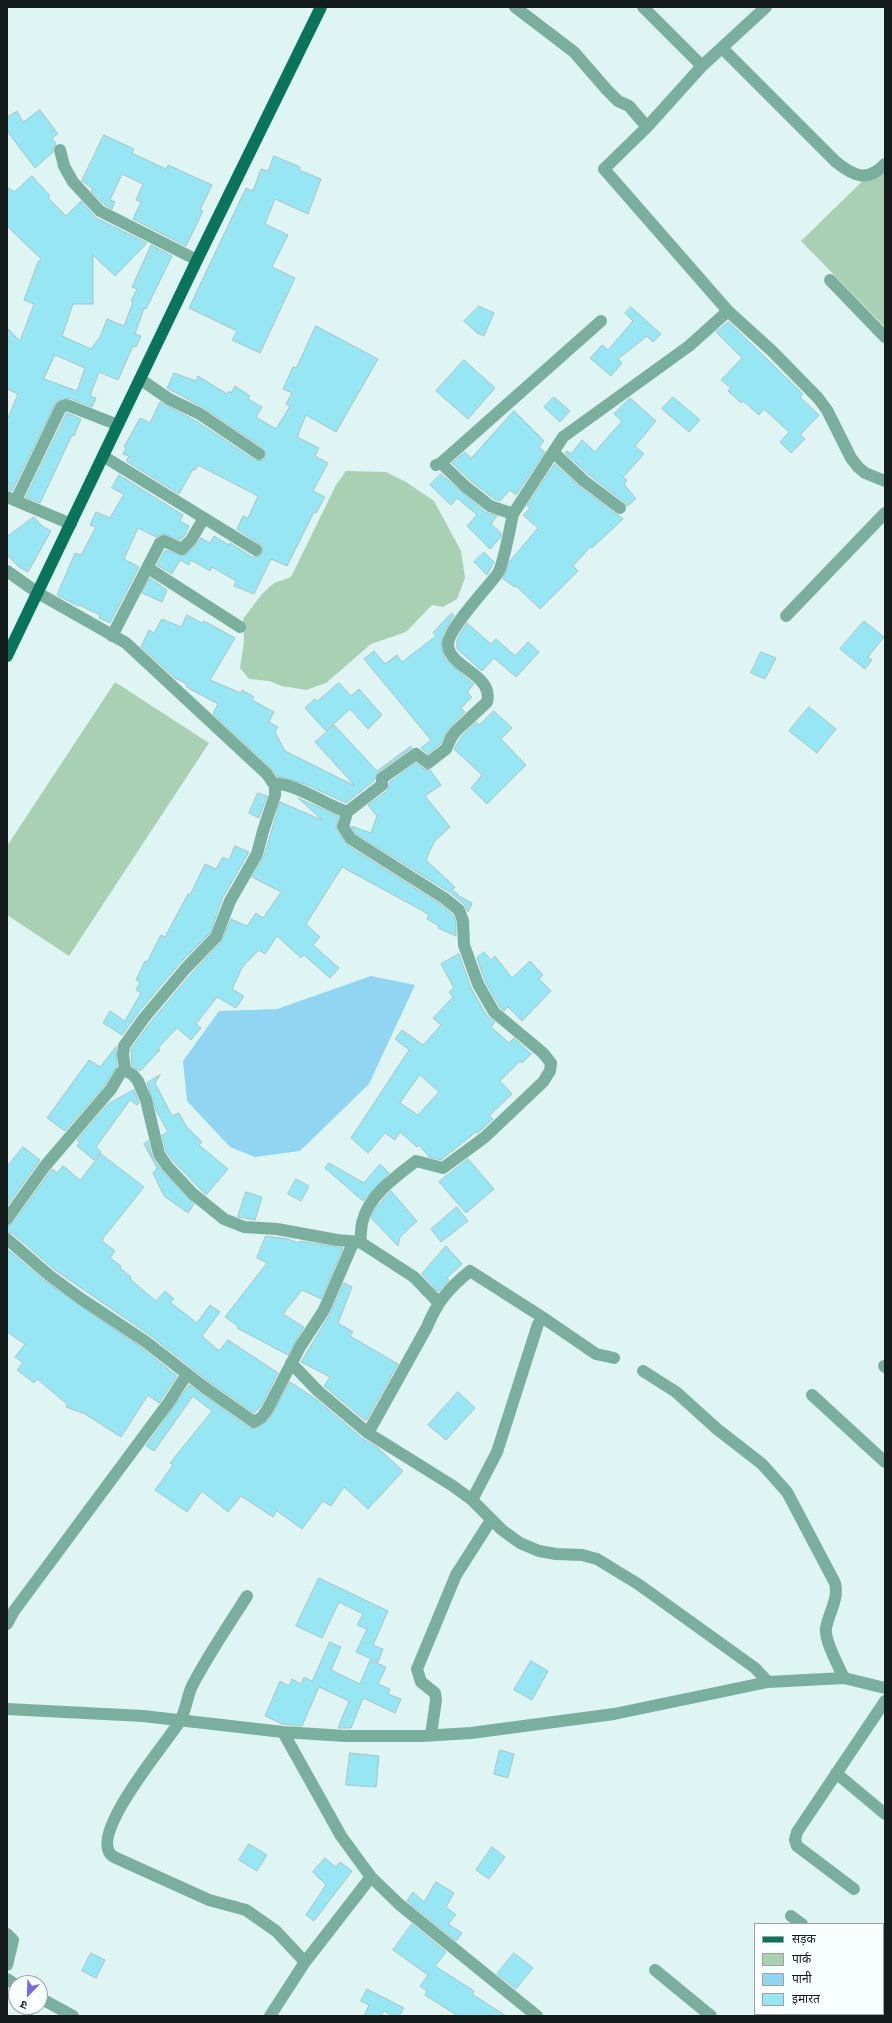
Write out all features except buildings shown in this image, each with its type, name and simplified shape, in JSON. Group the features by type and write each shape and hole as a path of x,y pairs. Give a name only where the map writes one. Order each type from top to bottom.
{"main road":[{"path":"7,656 197,260 322,7"}],"street":[{"path":"515,7 574,52 607,90 618,101 629,106 647,127"},
{"path":"642,7 702,66"},
{"path":"766,7 702,66 647,127 604,169 728,311 772,351 818,398 826,410 851,458 858,467 865,473 885,481"},
{"path":"722,48 836,162 851,174 865,176 878,171 885,164"},
{"path":"60,150 64,166 73,182 100,211 197,260"},
{"path":"830,280 885,337"},
{"path":"360,1242 362,1223 369,1207 375,1197 392,1179 416,1161 443,1168 485,1137 543,1082 550,1071 551,1063 494,1012 478,984 464,945 463,921 459,910 444,898 351,839 343,827 347,812 382,784 382,778 416,754 428,763 446,749 456,731 487,702 489,695 486,687 450,653 448,644 454,628 499,572 514,514 563,437 689,346 728,311"},
{"path":"514,514 490,506 439,464 601,321"},
{"path":"140,379 169,399 200,414 259,454"},
{"path":"71,524 11,498 61,407 67,405 118,425"},
{"path":"553,452 584,481 620,508"},
{"path":"103,456 256,550"},
{"path":"786,616 885,513"},
{"path":"112,636 160,543 164,540 182,549 191,540 204,518"},
{"path":"148,568 240,627"},
{"path":"7,571 38,593 126,643 267,774 274,783 275,795 257,854 230,901 216,937 186,968 144,1018 124,1046 122,1054 125,1070 133,1075 138,1081 146,1100 159,1154 166,1166 193,1194 224,1219 244,1227 277,1229 337,1240 360,1242 414,1277 439,1303"},
{"path":"274,783 296,788 328,805 347,812"},
{"path":"7,1219 45,1166 112,1089 121,1072 125,1070"},
{"path":"7,1239 50,1276 146,1342 223,1402 254,1422 262,1417 267,1410 291,1363 324,1310 353,1243 360,1242"},
{"path":"368,1433 439,1303 450,1288 470,1271 542,1316 596,1354 614,1358"},
{"path":"472,1500 498,1452 538,1324"},
{"path":"291,1363 318,1391 368,1433 453,1486 472,1500 491,1520 520,1543 539,1551 556,1554 589,1555 615,1568 755,1668 768,1682"},
{"path":"644,1371 676,1392 717,1429 762,1464 788,1492 835,1583 837,1592 826,1630 827,1637 844,1678"},
{"path":"7,1624 14,1612 169,1402 187,1374"},
{"path":"812,1395 885,1462"},
{"path":"431,1736 436,1700 435,1694 421,1682 417,1670 456,1575 491,1520"},
{"path":"247,1596 202,1667 190,1690 180,1720 128,1793 110,1830 106,1843 107,1849 114,1856 209,1900 246,1910 276,1931 305,1962"},
{"path":"7,1709 104,1713 283,1732 345,1736 431,1736 471,1733 614,1714 768,1682 844,1678 885,1688"},
{"path":"854,1889 797,1846 795,1840 797,1832 885,1701"},
{"path":"283,1732 341,1836 371,1877 399,1904 537,2016"},
{"path":"836,1773 885,1814"},
{"path":"270,2016 305,1962 371,1877"},
{"path":"791,1916 801,1923"},
{"path":"7,1934 13,1940 13,1944 7,1965"},
{"path":"655,1970 711,2016"},
{"path":"48,2002 72,2016"}],"green space":[{"path":"885,159 885,327 801,241"},
{"path":"346,471 386,472 406,482 434,501 461,551 465,578 457,599 443,607 432,605 406,632 371,644 326,683 306,690 282,686 269,681 249,679 240,668 244,641 243,619 262,594 274,583 291,577 336,485"},
{"path":"115,682 209,743 69,956 7,915 7,846"}],"water":[{"path":"371,976 415,985 369,1084 300,1151 255,1157 230,1147 187,1101 183,1061 219,1011 277,1009"}]}
